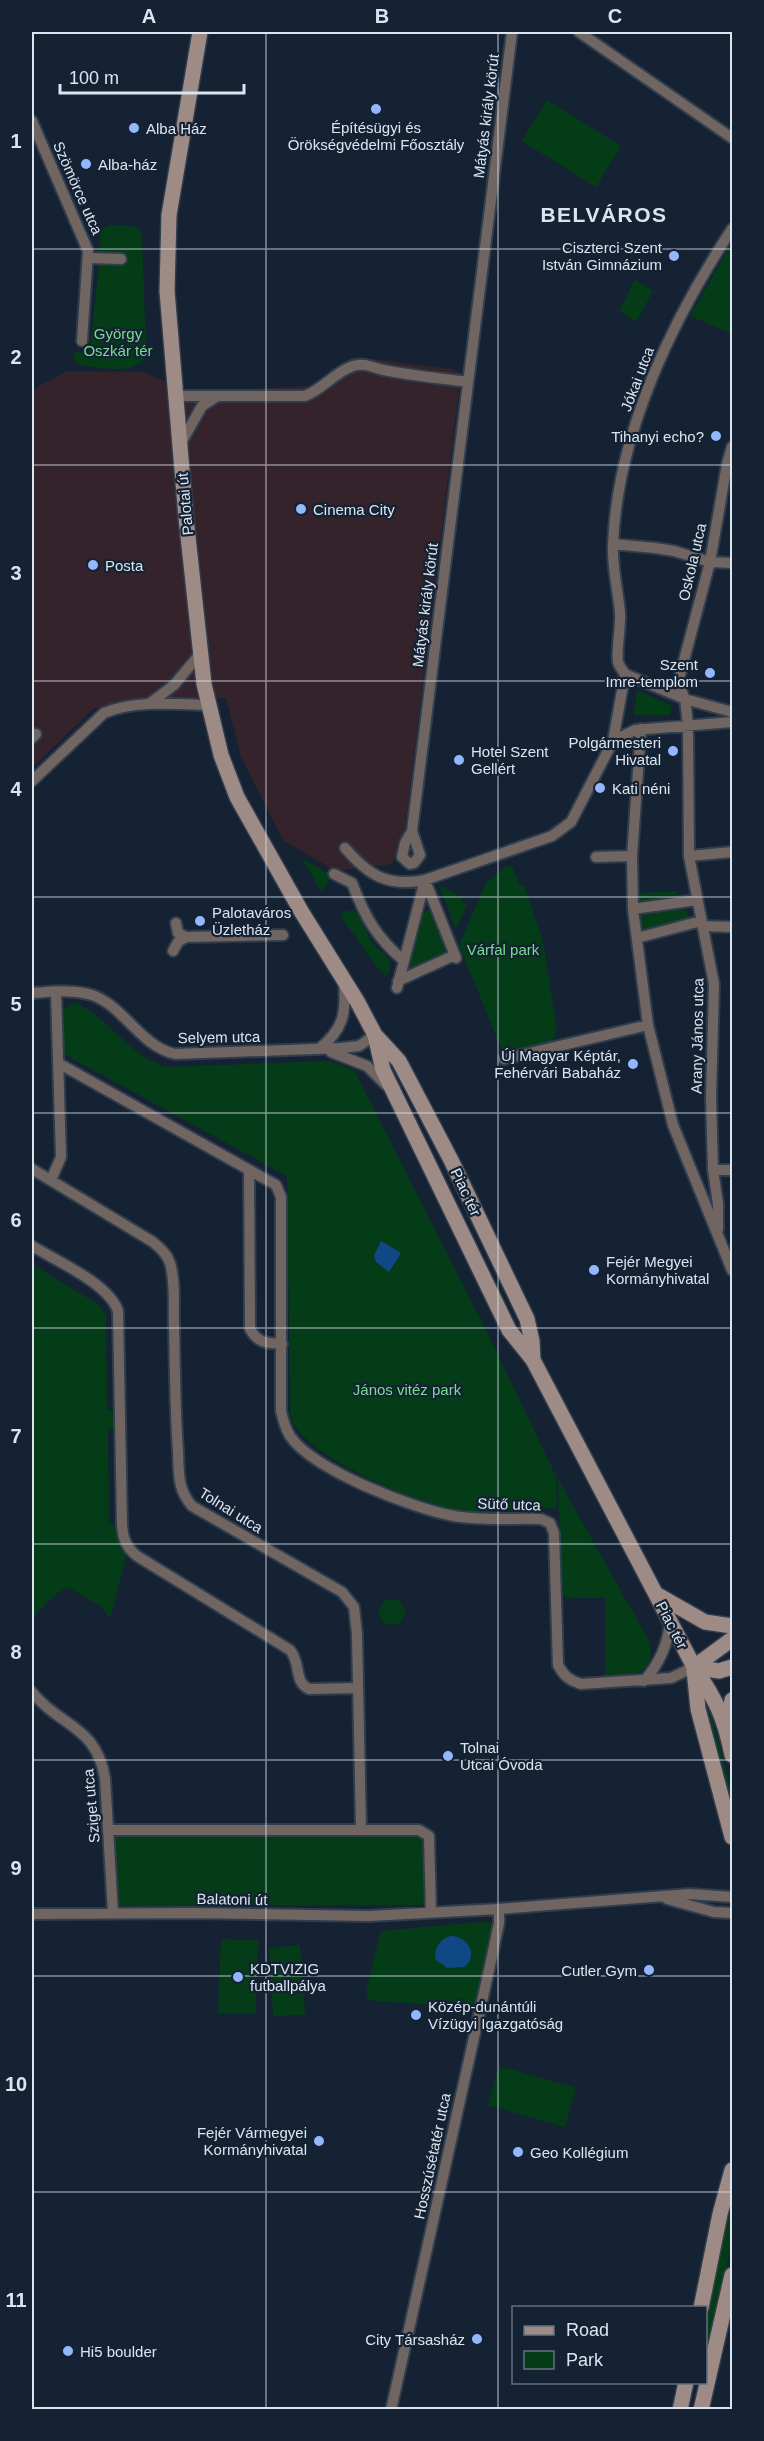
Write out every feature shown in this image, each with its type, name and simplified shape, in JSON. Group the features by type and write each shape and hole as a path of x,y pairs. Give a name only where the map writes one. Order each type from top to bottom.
{"main road":[{"name":"Palotai út","path":"200,32 175,175 167,245 167,291 179,446 200,654 221,755 237,797 266,852 326,950"},
{"name":"Piac tér","path":"326,950 375,1035 399,1061 451,1160 526,1319 532,1341 533,1360"},
{"name":"Piac tér","path":"375,1035 383,1070 509,1330 533,1360 694,1667"},
{"path":"656,1594 705,1622 732,1626"},
{"path":"694,1667 732,1639"},
{"path":"694,1667 719,1671 732,1667"},
{"path":"694,1667 717,1702 732,1755"},
{"path":"694,1667 699,1708 732,1837"},
{"path":"726,1728 732,1700"},
{"path":"701,2306 720,2214 732,2170"},
{"path":"707,2383 732,2275"},
{"path":"680,2409 686,2384"},
{"path":"701,2409 707,2384"}],"street":[{"name":"Mátyás király körút","path":"412,831 512,32"},
{"path":"579,32 732,138"},
{"name":"Szömörce utca","path":"32,121 86,242 88,258 82,341"},
{"name":"Jókai utca","path":"625,674 618,663 621,624 613,544 618,499 626,464 649,387 683,313 732,229"},
{"path":"88,258 121,259"},
{"path":"175,396 305,396 314,393 346,368 356,364 468,382"},
{"path":"179,446 202,406 219,395"},
{"name":"Oskola utca","path":"678,683 710,562 732,447"},
{"path":"613,544 674,551 710,562 732,563"},
{"path":"149,704 174,685 200,654"},
{"path":"345,848 362,867 381,879 406,884 425,880 552,836 571,822 613,741 625,674 685,699 732,712"},
{"name":"Arany János utca","path":"678,683 685,699 688,725 689,856 714,984 711,1098 718,1236"},
{"path":"32,781 104,713 113,709 149,704 209,705"},
{"path":"613,741 641,729 732,722"},
{"path":"641,729 632,856 633,909 648,1025 673,1125 732,1270"},
{"path":"689,856 732,852"},
{"path":"596,857 632,856"},
{"path":"352,883 362,867"},
{"path":"334,874 352,883 369,924 386,946 404,961"},
{"path":"425,880 456,956 398,984 404,961 425,880"},
{"path":"633,909 697,900"},
{"path":"176,923 178,933 186,937 283,935"},
{"path":"637,938 702,923 732,927"},
{"path":"173,951 178,942 186,937"},
{"path":"319,1049 336,1034 342,1020 346,1008 344,978"},
{"path":"51,1180 61,1157 56,992"},
{"name":"Selyem utca","path":"32,993 84,993 98,998 145,1039 164,1051 176,1054 359,1046 375,1035"},
{"path":"504,1059 648,1025"},
{"name":"Selyem utca","path":"319,1049 367,1066 395,1095"},
{"name":"Sütő utca","path":"58,1063 276,1185 281,1197 281,1410 287,1431 301,1448 353,1480 392,1497 438,1512 464,1518 548,1521 554,1533 556,1653 562,1674 570,1680 581,1684 644,1681 671,1678 694,1667"},
{"name":"Tolnai utca","path":"32,1169 153,1242 163,1251 169,1262 173,1292 176,1416 181,1491 192,1506 342,1592 354,1607 361,1830"},
{"path":"249,1170 250,1329 255,1338 264,1343 282,1344"},
{"path":"713,1170 732,1170"},
{"path":"32,1246 104,1290 114,1300 118,1311 122,1525 123,1539 128,1548 290,1650 297,1658 300,1681 303,1686 309,1689 358,1688"},
{"path":"644,1681 659,1663 663,1654 670,1621"},
{"name":"Sziget utca","path":"32,1692 91,1741 102,1761 113,1913"},
{"path":"108,1830 419,1830 429,1836 431,1912"},
{"name":"Balatoni út","path":"32,1914 351,1917 499,1909 690,1894 732,1897"},
{"name":"Balatoni út","path":"661,1898 714,1912 732,1913"},
{"name":"Hosszúsétatér utca","path":"391,2409 491,1961 499,1923 499,1909"}],"shaded area":[{"path":"357,357 451,369 461,373 405,828 392,864 335,871 283,840 241,757 226,698 121,701 93,709 32,768 32,390 67,371 143,372 191,392 309,386 349,359"}],"green space":[{"path":"547,100 621,146 596,187 522,141"},
{"name":"György Oszkár tér","path":"109,225 134,226 142,234 146,353 136,366 118,369 80,365 75,362 73,352 89,353 98,275 100,232"},
{"path":"732,243 732,334 690,316"},
{"path":"635,280 653,291 636,322 619,311"},
{"path":"637,690 672,706 670,715 634,715"},
{"path":"302,859 330,874 327,884 321,891"},
{"name":"Várfal park","path":"507,866 512,866 520,886 524,885 543,942 557,1030 553,1041 503,1053 459,945 486,883"},
{"path":"439,885 462,897 461,901 467,904 456,930"},
{"path":"677,891 681,910 686,910 691,922 642,935 638,893"},
{"path":"353,910 360,915 371,942 390,960 390,970 386,976 341,917 344,912"},
{"path":"430,910 438,920 443,932 447,957 408,975 405,968 420,914"},
{"name":"János vitéz park","path":"76,1003 99,1018 142,1055 168,1067 331,1061 354,1070 490,1338 556,1476 557,1508 465,1512 422,1501 394,1490 337,1461 313,1445 297,1429 290,1413 287,1176 64,1054 64,1010 70,1004"},
{"path":"32,1264 99,1305 106,1315 107,1410 120,1411 118,1429 108,1429 109,1524 122,1525 128,1548 110,1619 101,1606 69,1588 53,1597 32,1618"},
{"path":"558,1479 648,1639 651,1651 650,1660 647,1667 634,1674 605,1677 605,1598 562,1596"},
{"path":"392,1599 401,1603 405,1612 401,1621 392,1625 383,1621 379,1612 383,1603"},
{"path":"706,1696 732,1792 732,1810 703,1700"},
{"path":"114,1835 422,1837 425,1905 117,1906"},
{"path":"480,1922 499,1923 480,2007 368,1999 366,1991 381,1931"},
{"name":"KDTVIZIG futballpálya","path":"221,1939 258,1940 256,2013 218,2013"},
{"path":"300,1945 305,2015 273,2016 269,1948"},
{"path":"499,2066 576,2088 565,2127 488,2105"},
{"path":"732,2190 732,2243 707,2353 707,2318"}],"water":[{"path":"381,1241 401,1253 389,1272 376,1262 374,1256"},
{"path":"450,1936 461,1939 469,1946 471,1956 465,1967 447,1968 436,1960 438,1945"}],"place":[{"name":"Építésügyi és Örökségvédelmi Főosztály","path":"376,109"},
{"name":"Alba Ház","path":"134,128"},
{"name":"Alba-ház","path":"86,164"},
{"name":"Ciszterci Szent István Gimnázium","path":"674,256"},
{"name":"Tihanyi echo?","path":"716,436"},
{"name":"Cinema City","path":"301,509"},
{"name":"Posta","path":"93,565"},
{"name":"Szent Imre-templom","path":"710,673"},
{"name":"Polgármesteri Hivatal","path":"673,751"},
{"name":"Hotel Szent Gellért","path":"459,760"},
{"name":"Kati néni","path":"600,788"},
{"name":"Palotaváros Üzletház","path":"200,921"},
{"name":"Új Magyar Képtár, Fehérvári Babaház","path":"633,1064"},
{"name":"Fejér Megyei Kormányhivatal","path":"594,1270"},
{"name":"Tolnai Utcai Óvoda","path":"448,1756"},
{"name":"Cutler Gym","path":"649,1970"},
{"name":"KDTVIZIG futballpálya","path":"238,1977"},
{"name":"Közép-dunántúli Vízügyi Igazgatóság","path":"416,2015"},
{"name":"Fejér Vármegyei Kormányhivatal","path":"319,2141"},
{"name":"Geo Kollégium","path":"518,2152"},
{"name":"City Társasház","path":"477,2339"},
{"name":"Hi5 boulder","path":"68,2351"}],"district":[{"name":"BELVÁROS","path":"604,214"}]}
